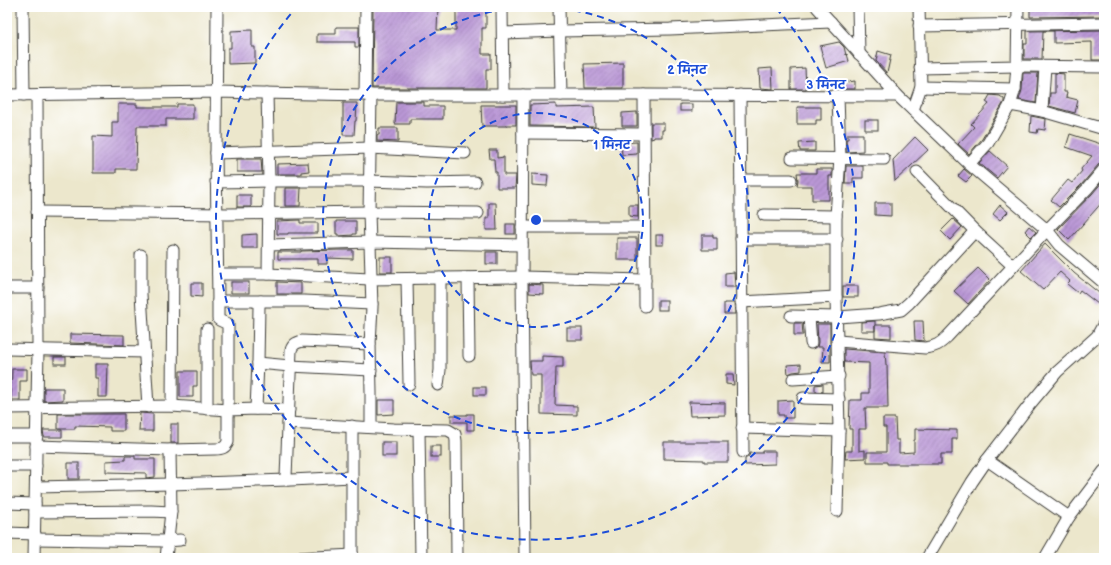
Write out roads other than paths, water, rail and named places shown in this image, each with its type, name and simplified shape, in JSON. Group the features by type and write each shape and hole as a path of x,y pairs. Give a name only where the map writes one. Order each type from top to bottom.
{"street":[{"path":"23,7 24,95"},
{"path":"7,436 36,441 170,450 222,449 228,442 228,324 226,322 221,322 218,319 216,182 217,7"},
{"path":"366,7 370,148 370,279 372,304 370,344 372,393 371,428"},
{"path":"502,7 503,95"},
{"path":"559,7 561,95"},
{"path":"817,7 898,96 969,164 1047,230 1059,245 1104,283"},
{"path":"858,7 859,54"},
{"path":"913,110 921,87 919,7"},
{"path":"969,164 988,143 1010,105 1015,89 1018,66 1018,7"},
{"path":"503,33 670,29 831,22"},
{"path":"919,26 1104,23"},
{"path":"920,68 1018,66 1104,67"},
{"path":"1042,111 1045,66"},
{"path":"921,87 1015,89"},
{"path":"7,95 217,92 368,95 898,96"},
{"path":"267,93 269,152 268,274"},
{"path":"34,558 38,350 38,95"},
{"path":"523,95 522,277 524,558"},
{"path":"644,95 645,306"},
{"path":"740,95 742,452"},
{"path":"837,512 839,430 836,216 840,158 838,96"},
{"path":"1010,105 1042,111 1104,130"},
{"path":"523,133 644,134"},
{"path":"216,153 370,148 465,153"},
{"path":"792,158 884,159"},
{"path":"838,341 925,348 934,347 948,337 1104,169"},
{"path":"917,172 975,231 1013,266"},
{"path":"740,180 791,180"},
{"path":"216,182 475,182"},
{"path":"37,212 217,214 369,212 478,213"},
{"path":"764,216 836,216"},
{"path":"522,227 644,227"},
{"path":"791,316 838,317 879,314 900,310 909,303 975,231"},
{"path":"741,239 837,239"},
{"path":"269,245 370,242 522,245"},
{"path":"172,406 173,250"},
{"path":"141,254 141,294 148,406"},
{"path":"218,274 268,274 370,279 522,277 644,280"},
{"path":"407,278 409,384"},
{"path":"438,385 440,370 440,278"},
{"path":"468,278 469,356"},
{"path":"7,288 38,288"},
{"path":"742,302 836,297"},
{"path":"218,301 264,300 372,304"},
{"path":"256,409 259,306 261,301"},
{"path":"809,317 811,343"},
{"path":"927,558 986,460 1057,372 1098,336 1104,323"},
{"path":"207,329 207,409"},
{"path":"288,480 286,474 292,346 297,342 302,341 370,344"},
{"path":"7,349 145,352"},
{"path":"258,363 371,370"},
{"path":"793,379 838,376"},
{"path":"803,398 838,399"},
{"path":"7,408 172,406 228,410 289,410"},
{"path":"288,423 371,428 448,430 455,434 457,558"},
{"path":"297,558 352,557 352,426"},
{"path":"742,428 839,430"},
{"path":"419,430 421,558"},
{"path":"166,558 171,512 170,450"},
{"path":"986,460 1069,518"},
{"path":"7,466 36,466"},
{"path":"1045,558 1069,518 1104,471"},
{"path":"36,487 171,484 352,477"},
{"path":"7,503 35,508 171,512"},
{"path":"7,533 35,536 167,542 180,540"}]}
